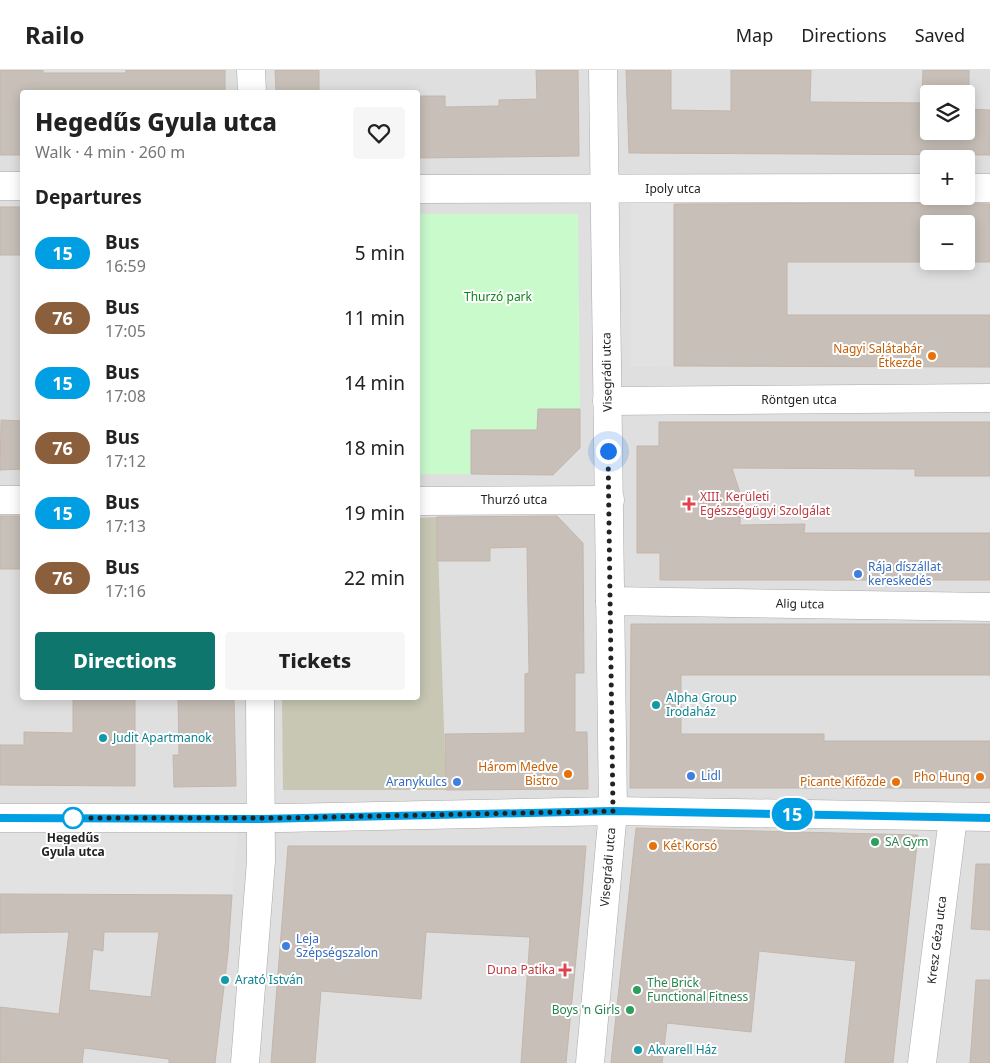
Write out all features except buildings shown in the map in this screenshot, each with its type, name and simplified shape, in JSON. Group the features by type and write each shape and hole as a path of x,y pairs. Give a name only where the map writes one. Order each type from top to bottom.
{"street":[{"path":"252,70 252,90"},
{"name":"Visegrádi utca","path":"590,1063 613,811 603,70"},
{"path":"0,186 20,186"},
{"name":"Ipoly utca","path":"420,189 920,188"},
{"path":"975,188 990,188"},
{"name":"Röntgen utca","path":"607,401 990,398"},
{"path":"0,500 20,500"},
{"name":"Thurzó utca","path":"420,500 610,500"},
{"name":"Alig utca","path":"610,601 990,607"},
{"path":"245,1063 260,861 260,700"},
{"path":"0,818 261,819 613,811 990,818"},
{"name":"Kresz Géza utca","path":"922,1063 952,818"}],"shaded area":[{"path":"0,70 990,70 990,1063 0,1063"},
{"path":"631,203 674,203 673,366 630,367"},
{"path":"437,517 446,790 283,790 282,700 420,700 420,518"},
{"path":"0,831 238,832 232,895 0,894"}],"green space":[{"name":"Thurzó park","path":"420,214 578,214 580,409 538,409 537,430 471,430 471,474 420,474"}],"bus line":[{"name":"15","path":"0,818 261,819 613,811 990,818"}],"place":[{"name":"Nagyi Salátabár Étkezde","path":"932,356"},
{"name":"XIII. Kerületi Egészségügyi Szolgálat","path":"689,504"},
{"name":"Rája díszállat kereskedés","path":"858,574"},
{"name":"Alpha Group Irodaház","path":"656,705"},
{"name":"Judit Apartmanok","path":"103,738"},
{"name":"Három Medve Bistro","path":"568,774"},
{"name":"Lidl","path":"691,776"},
{"name":"Pho Hung","path":"980,777"},
{"name":"Aranykulcs","path":"457,782"},
{"name":"Picante Kifőzde","path":"896,782"},
{"name":"Hegedűs Gyula utca","path":"73,818"},
{"name":"SA Gym","path":"875,842"},
{"name":"Két Korsó","path":"653,846"},
{"name":"Leja Szépségszalon","path":"286,946"},
{"name":"Duna Patika","path":"565,970"},
{"name":"Arató István","path":"225,980"},
{"name":"The Brick Functional Fitness","path":"637,990"},
{"name":"Boys 'n Girls","path":"630,1010"},
{"name":"Akvarell Ház","path":"638,1050"}],"route":[{"path":"73,818 283,818 613,811 608,451"}]}
